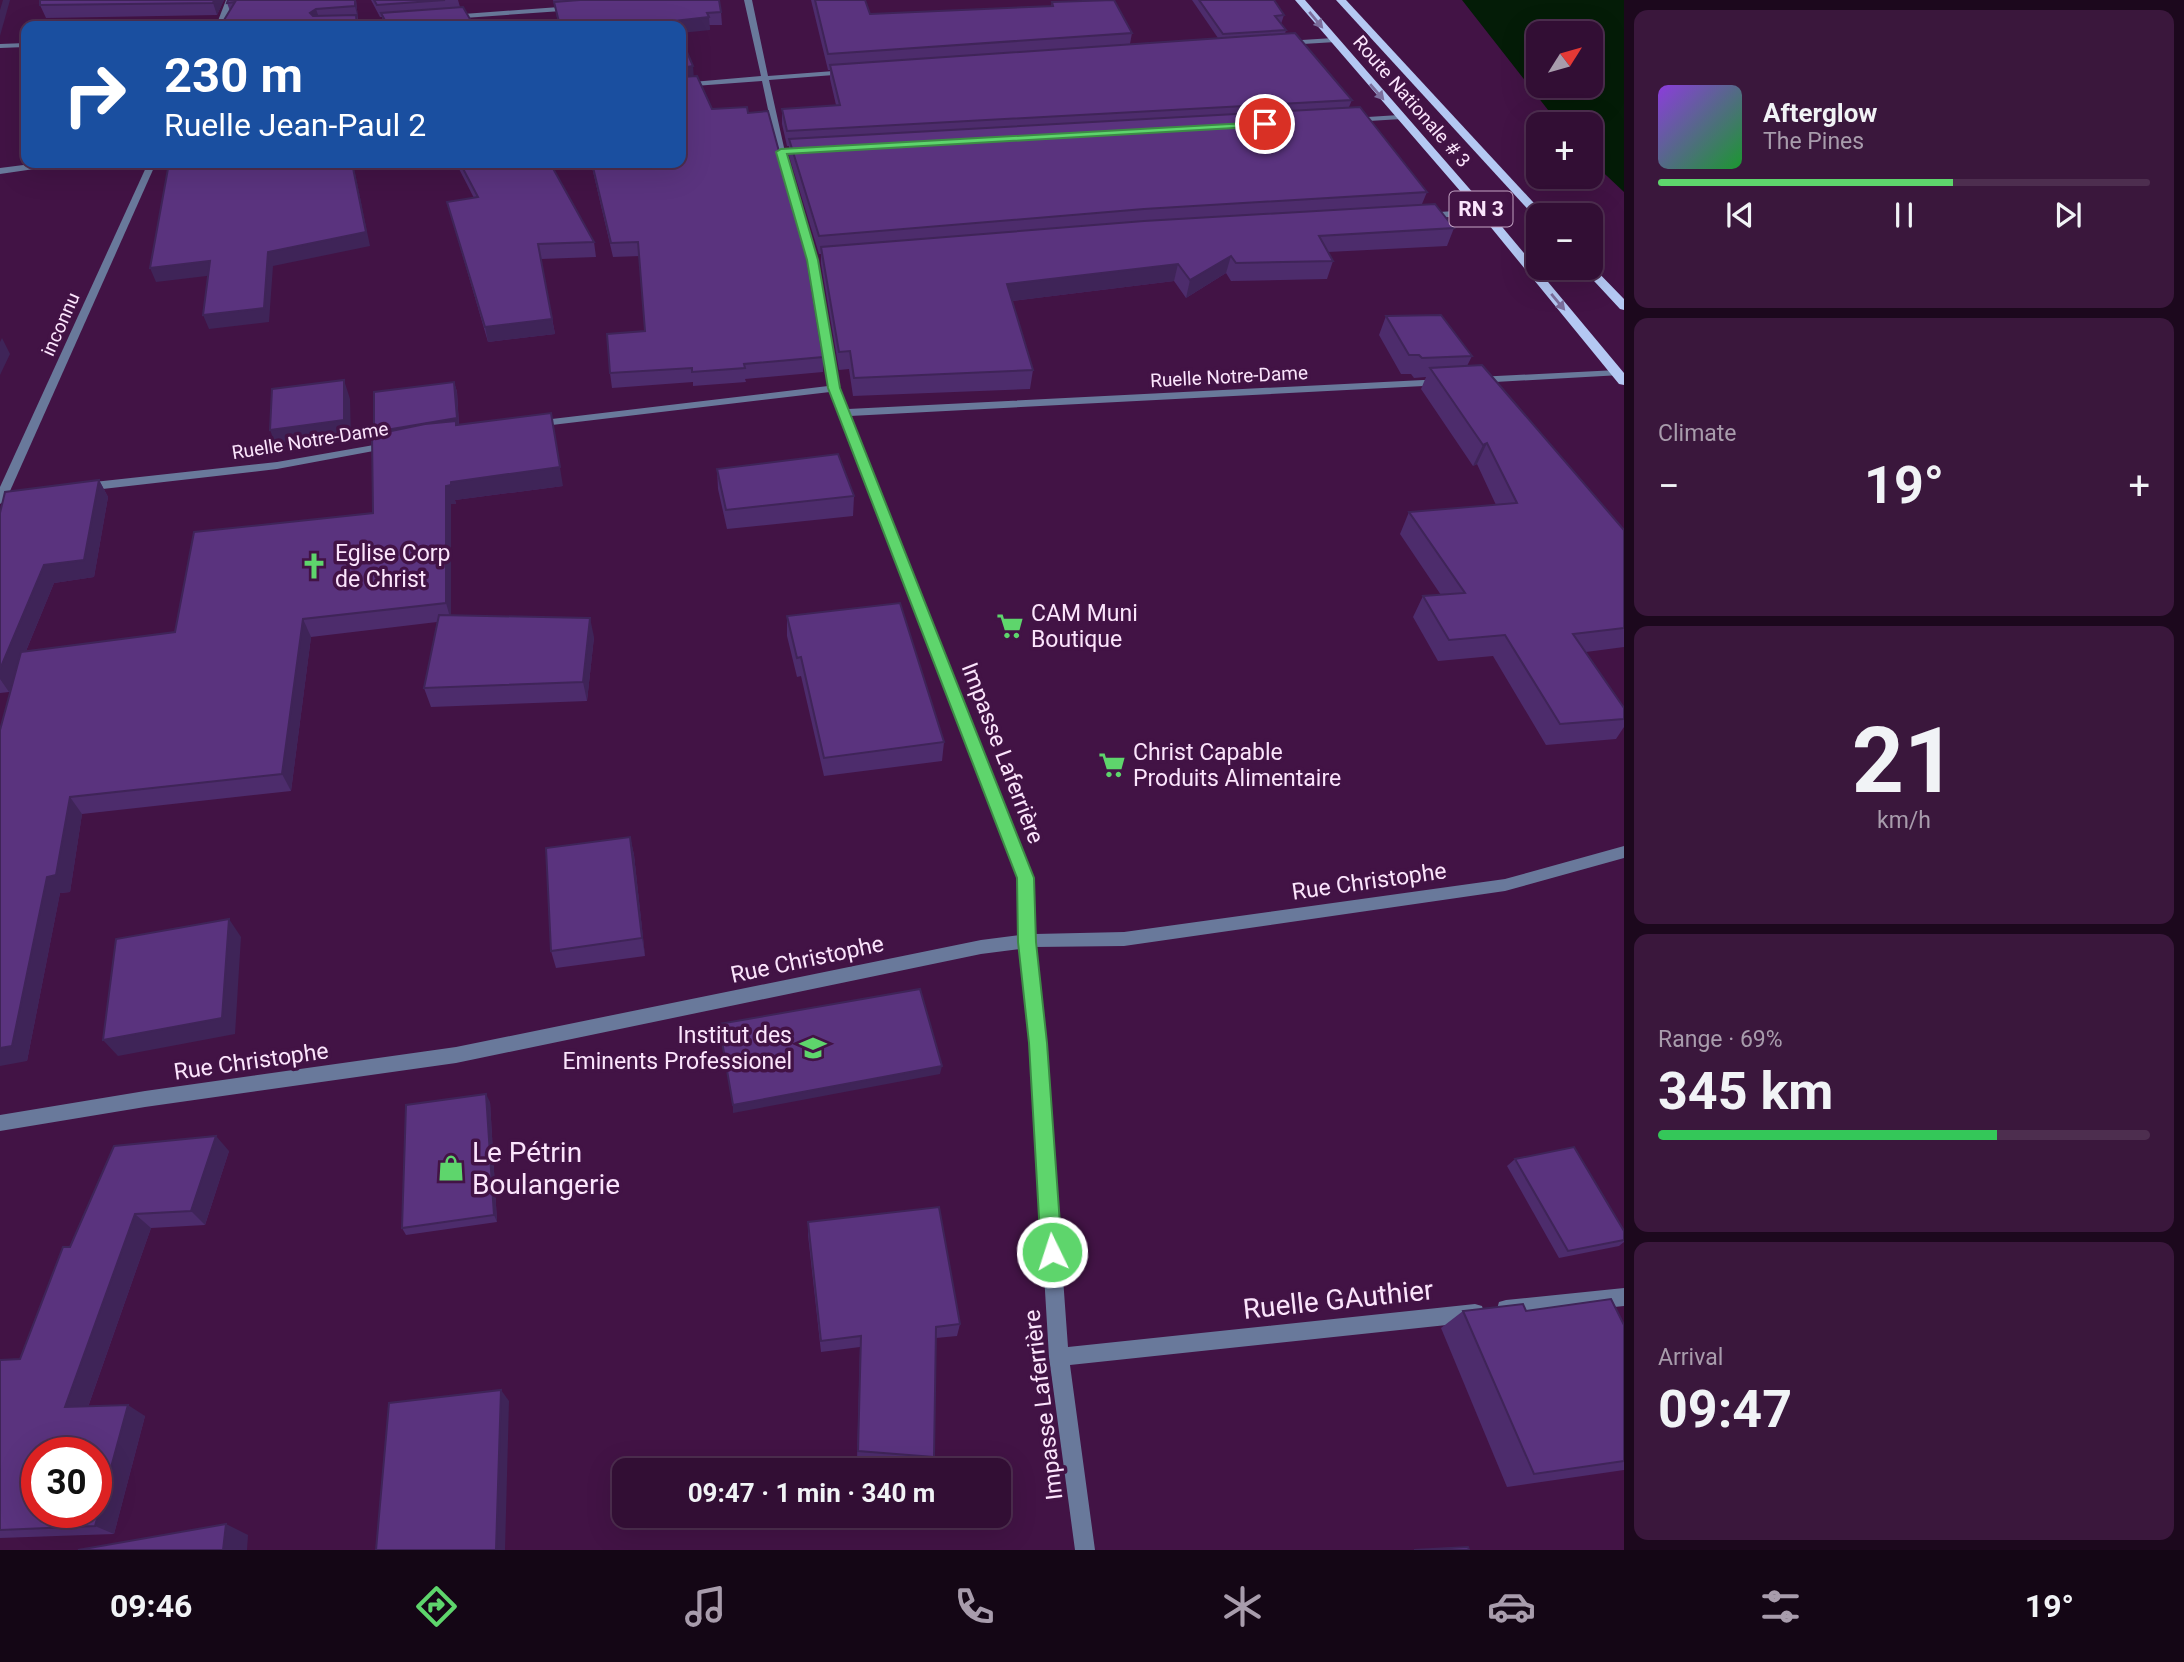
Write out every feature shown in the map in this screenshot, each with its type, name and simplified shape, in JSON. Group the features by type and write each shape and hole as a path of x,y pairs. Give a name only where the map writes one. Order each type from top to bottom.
{"main road":[{"name":"RN 3","path":"1300,0 1333,40"},
{"name":"Route Nationale # 3","path":"1341,0 1528,203"},
{"name":"Route Nationale # 3","path":"1333,40 1484,212 1621,377"},
{"path":"1599,280 1624,306"}],"street":[{"path":"222,21 229,0"},
{"name":"Impasse Laferrière","path":"748,0 781,152 813,260 834,388 1026,878 1027,942 1039,1057 1059,1357 1084,1550"},
{"path":"444,18 583,8"},
{"path":"389,21 417,19"},
{"path":"1278,44 1333,40"},
{"path":"0,46 21,45"},
{"path":"686,85 862,71"},
{"path":"1344,120 1399,117"},
{"path":"781,152 795,151"},
{"path":"0,171 21,168"},
{"name":"inconnu","path":"1,497 150,168"},
{"path":"1415,216 1484,212"},
{"path":"813,260 826,259"},
{"path":"1465,381 1621,377"},
{"name":"Ruelle Notre-Dame","path":"843,413 1451,382"},
{"path":"524,425 834,388"},
{"name":"Ruelle Notre-Dame","path":"68,488 267,467 405,442"},
{"path":"1,497 16,494"},
{"name":"Rue Christophe","path":"0,1123 145,1099 456,1055 981,947 1027,942 1124,939 1492,887 1624,852"},
{"name":"Ruelle GAuthier","path":"1059,1357 1624,1297"}],"shaded area":[{"path":"1462,0 1624,0 1624,192 1603,172 1603,112 1550,112 1539,98 1603,98 1603,21 1526,21 1526,82"}],"building":[{"path":"40,0 214,0 213,3 40,5"},
{"path":"228,0 355,0 355,6 316,9 310,13 313,16 356,15 357,21 224,21 235,2 227,3"},
{"path":"374,0 445,0 377,5"},
{"path":"719,0 721,12 707,13 709,17 673,21 559,21 554,2"},
{"path":"815,0 865,0 870,14 1053,6 1052,2 1114,0 1132,33 828,54"},
{"path":"1199,0 1274,0 1284,15 1275,16 1286,30 1223,34"},
{"path":"463,7 471,21 385,21 381,13"},
{"path":"1295,33 1352,100 787,131 782,109 840,105 830,65"},
{"path":"686,50 693,66 686,67"},
{"path":"697,76 712,109 747,107 748,113 768,111 805,247 823,357 692,372 692,368 610,373 607,334 645,331 638,242 611,243 593,168 686,168 686,77"},
{"path":"1360,107 1427,192 1144,209 819,236 789,139"},
{"path":"168,168 353,168 366,232 268,252 264,308 203,315 210,261 150,268"},
{"path":"463,168 553,168 594,242 538,244 552,319 485,327 447,202 478,197"},
{"path":"1435,204 1454,228 1319,236 1333,261 1236,263 1231,256 1190,280 1178,264 1007,284 1033,370 854,378 850,351 839,352 821,247 1144,221"},
{"path":"1441,315 1472,356 1422,358 1419,355 1409,355 1386,316"},
{"path":"1482,365 1624,530 1624,628 1573,634 1624,708 1624,719 1560,724 1505,635 1449,640 1423,596 1465,593 1409,512 1517,503 1487,443 1483,445 1430,368"},
{"path":"344,380 344,420 270,430 272,389"},
{"path":"454,382 457,418 374,432 374,392"},
{"path":"551,413 560,467 451,482 451,485 446,486 446,603 303,619 282,774 70,797 56,875 47,877 12,1046 0,1048 0,730 21,652 175,632 194,532 373,513 372,435 425,424 456,421 456,425"},
{"path":"838,454 854,496 726,510 717,469"},
{"path":"99,480 84,560 44,565 0,669 0,513 5,492"},
{"path":"900,603 944,742 824,758 801,657 797,658 787,616"},
{"path":"439,615 590,618 583,682 424,688"},
{"path":"630,837 642,938 551,951 546,848"},
{"path":"229,919 222,1018 103,1040 116,939"},
{"path":"920,989 942,1066 733,1105 719,1024"},
{"name":"Le Pétrin Boulangerie","path":"486,1094 494,1215 402,1228 406,1105"},
{"path":"216,1136 191,1211 135,1214 65,1407 128,1405 112,1464 112,1437 21,1437 21,1528 48,1528 0,1530 0,1360 20,1359 63,1247 70,1247 114,1146"},
{"path":"1574,1147 1624,1231 1624,1240 1568,1251 1515,1159"},
{"path":"939,1207 960,1324 936,1327 934,1457 858,1451 861,1336 821,1341 808,1222"},
{"path":"1611,1299 1624,1325 1624,1461 1534,1474 1463,1311 1523,1304 1526,1311"},
{"path":"501,1390 496,1550 376,1550 389,1403"},
{"path":"226,1524 223,1550 78,1550"},
{"path":"1468,1547 1469,1550 1414,1550"}],"place":[{"name":"Eglise Corp de Christ","path":"314,566"},
{"name":"CAM Muni Boutique","path":"1010,626"},
{"name":"Christ Capable Produits Alimentaire","path":"1112,765"},
{"name":"Institut des Eminents Professionel","path":"813,1048"},
{"name":"Le Pétrin Boulangerie","path":"451,1168"}],"route":[{"path":"1052,1252 1038,1043 1027,942 1026,878 834,388 813,260 781,152 1265,124"}]}
